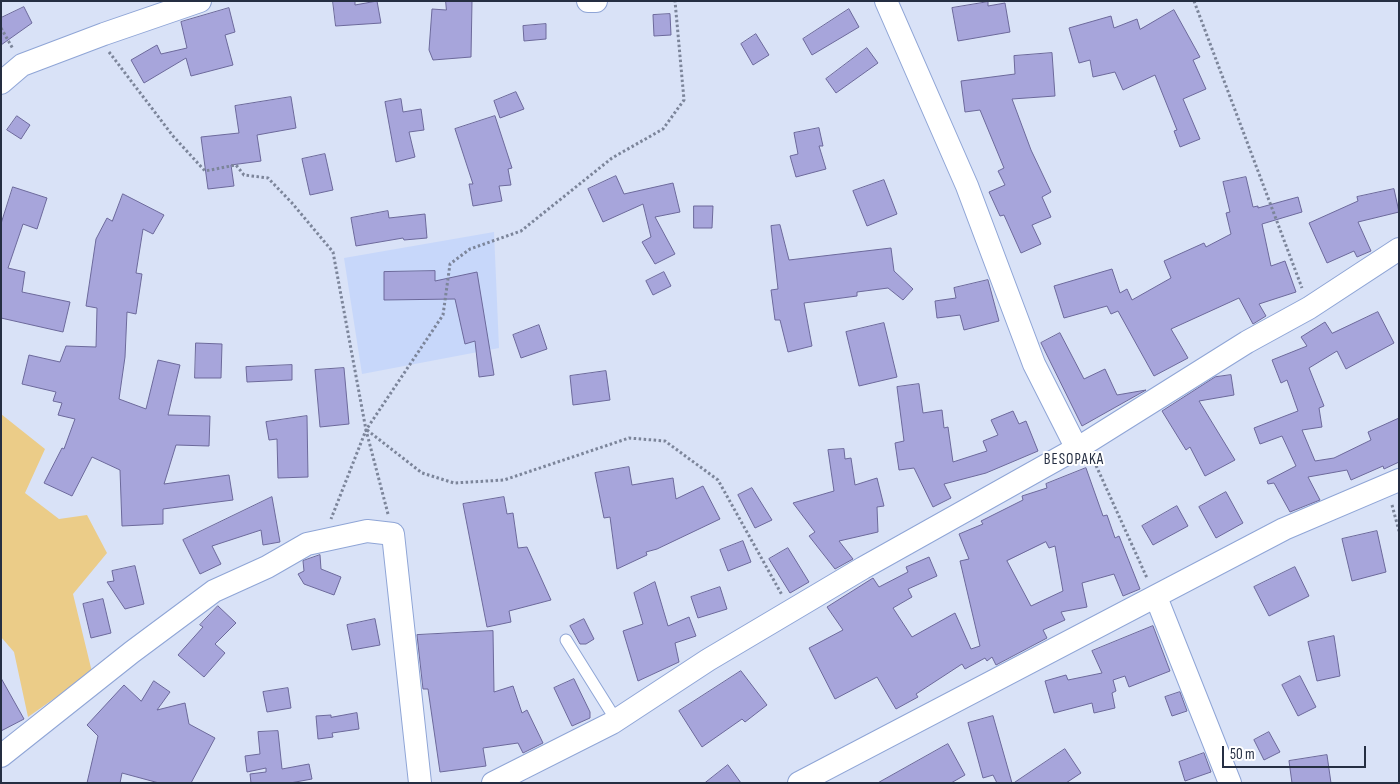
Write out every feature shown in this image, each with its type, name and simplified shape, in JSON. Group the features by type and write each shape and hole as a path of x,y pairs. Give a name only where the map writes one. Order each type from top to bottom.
{"street":[{"path":"1,83 22,65 200,1"},
{"path":"588,1 596,1"},
{"path":"886,1 967,186 1034,364 1081,445"},
{"path":"494,783 616,720 708,660 791,610 1081,445 1247,342 1309,308 1399,250"},
{"path":"799,783 1284,529 1393,482"},
{"path":"1,756 132,652 214,591 267,567 307,544 367,531 392,534 420,783"},
{"path":"1156,597 1230,783"}],"lane":[{"path":"566,640 616,720"}],"path":[{"path":"322,542 366,430 443,315 450,264 470,249 521,231 612,158 663,129 684,100 675,1"},
{"path":"1194,1 1309,308"},
{"path":"104,34 110,53 173,136 205,171 236,165 244,176 268,178 292,203 333,252 366,430 392,534"},
{"path":"366,430 422,472 454,483 504,480 629,438 665,441 718,480 791,610"},
{"path":"1081,445 1156,597"},
{"path":"1393,482 1399,531"}],"shaded area":[{"path":"494,232 499,348 362,374 344,258"},
{"path":"1,414 45,449 25,493 59,519 87,515 107,553 73,594 92,672 28,717 14,652 1,637"}],"building":[{"path":"333,1 355,1 355,5 377,1 381,23 336,26"},
{"path":"446,1 472,1 471,57 433,60 429,50 432,9 446,10"},
{"path":"988,2 988,6 1005,3 1010,32 958,41 952,8"},
{"path":"24,7 32,23 1,45 1,18"},
{"path":"229,8 235,32 225,35 233,65 191,76 186,58 144,83 131,60 157,45 161,54 187,48 181,22"},
{"path":"849,9 859,27 812,55 803,39"},
{"path":"1174,10 1200,57 1193,60 1206,89 1183,99 1200,139 1180,147 1174,131 1177,130 1155,75 1123,90 1115,72 1093,77 1090,60 1079,63 1069,28 1111,16 1114,28 1137,19 1140,29"},
{"path":"670,14 671,35 654,36 653,15"},
{"path":"546,24 546,39 524,41 523,26"},
{"path":"756,34 769,55 753,65 741,44"},
{"path":"867,48 878,63 836,93 826,79"},
{"path":"1052,53 1055,96 1012,99 1031,150 1051,192 1042,197 1051,217 1032,225 1041,244 1021,253 1004,215 1000,216 989,192 1005,185 998,171 1004,168 980,110 965,112 961,81 1015,74 1014,56"},
{"path":"516,92 524,109 500,118 494,101"},
{"path":"291,97 296,128 257,135 261,161 231,165 234,186 208,189 201,137 239,133 235,106"},
{"path":"401,99 403,112 421,109 424,130 409,132 415,157 396,162 385,102"},
{"path":"17,116 30,125 21,139 7,130"},
{"path":"495,116 512,168 508,169 511,185 499,186 502,201 473,206 469,184 473,184 455,129"},
{"path":"819,128 823,146 819,146 826,169 796,177 790,156 798,154 794,133"},
{"path":"325,154 333,190 310,195 302,159"},
{"path":"616,176 624,194 673,183 680,212 655,217 675,254 655,264 642,242 651,237 643,204 603,222 588,189"},
{"path":"1246,177 1253,207 1258,206 1258,208 1298,197 1302,212 1262,224 1271,266 1285,261 1296,292 1259,304 1266,316 1253,324 1239,298 1171,329 1188,358 1154,376 1118,311 1111,314 1107,306 1064,318 1054,286 1112,269 1120,293 1127,289 1132,300 1171,278 1164,261 1204,243 1206,247 1231,234 1226,213 1230,212 1223,182"},
{"path":"884,180 897,214 867,226 853,191"},
{"path":"13,187 47,198 37,229 23,224 8,268 25,272 22,292 70,302 63,332 1,318 1,224"},
{"path":"1394,189 1399,212 1358,222 1371,251 1357,257 1354,251 1327,263 1309,223 1358,201 1357,197"},
{"path":"123,194 164,215 153,234 143,229 136,273 142,274 136,314 127,312 125,357 119,399 146,409 158,360 180,365 168,415 210,416 209,446 176,445 164,484 229,475 233,500 163,509 163,524 122,526 120,470 92,457 72,496 44,483 62,448 64,449 75,419 58,415 62,403 53,401 56,392 22,384 29,355 60,362 66,346 96,347 97,308 86,306 96,239 107,218 112,221"},
{"path":"694,206 713,206 712,228 694,228"},
{"path":"388,211 389,218 425,214 427,238 404,240 403,238 356,246 351,218"},
{"path":"780,225 789,260 891,248 894,271 913,289 903,300 888,288 857,292 857,296 804,303 812,346 788,352 780,320 775,320 771,290 778,289 771,226"},
{"path":"435,271 435,281 477,272 494,375 479,377 475,341 465,344 455,299 384,300 384,272"},
{"path":"664,272 671,286 653,295 646,281"},
{"path":"988,280 999,321 964,330 960,315 937,318 935,301 956,298 954,288"},
{"path":"1378,312 1394,343 1346,369 1337,351 1309,368 1324,406 1319,408 1322,427 1302,430 1315,461 1334,458 1371,440 1368,432 1399,418 1399,462 1384,469 1383,466 1351,480 1347,470 1308,477 1320,500 1290,512 1274,483 1268,484 1267,481 1296,466 1282,436 1260,444 1254,428 1298,411 1287,380 1281,383 1272,360 1307,346 1301,337 1325,322 1332,333"},
{"path":"884,323 897,377 859,386 846,332"},
{"path":"539,325 547,349 521,358 513,335"},
{"path":"1060,333 1084,379 1105,369 1117,395 1146,390 1082,426 1041,343"},
{"path":"196,343 222,344 221,378 195,378"},
{"path":"292,365 292,380 247,382 246,367"},
{"path":"344,368 349,424 320,427 315,370"},
{"path":"606,371 610,400 573,405 570,376"},
{"path":"1231,375 1234,395 1199,401 1235,460 1205,476 1190,447 1186,450 1162,411 1215,377"},
{"path":"919,384 923,413 942,410 944,428 948,427 953,462 987,451 983,441 998,435 991,420 1013,411 1019,424 1026,421 1038,451 986,473 944,484 951,498 933,507 914,468 899,470 895,443 904,441 897,387"},
{"path":"307,416 308,477 278,478 277,439 269,440 266,422"},
{"path":"844,449 845,459 851,458 855,485 877,478 884,506 877,507 878,532 839,541 853,559 835,569 809,536 815,532 793,503 834,491 828,450"},
{"path":"629,467 632,485 673,478 676,499 703,486 720,519 657,549 646,552 647,555 617,569 610,517 604,518 595,473"},
{"path":"1086,468 1103,516 1107,515 1115,538 1119,536 1140,589 1123,596 1114,574 1082,583 1087,607 1061,612 1065,620 1043,630 1047,638 996,665 992,657 987,661 985,658 965,669 962,664 916,694 918,697 896,709 877,677 835,699 809,648 843,630 827,607 873,578 879,587 908,572 906,567 929,557 937,576 908,589 912,597 893,608 912,637 955,613 971,649 980,646 960,561 969,559 959,534 983,524 981,521 1023,500 1022,496 1047,488 1046,484","holes":["1046,542 1049,548 1055,546 1063,591 1031,606 1007,561"]},
{"path":"752,488 772,520 755,528 738,495"},
{"path":"1226,492 1243,523 1216,538 1199,507"},
{"path":"272,497 280,542 263,545 261,530 212,546 221,564 200,574 183,540"},
{"path":"504,497 507,514 513,513 518,548 527,547 551,600 509,611 511,622 487,627 463,504"},
{"path":"1177,506 1188,526 1153,545 1142,526"},
{"path":"1377,531 1386,572 1352,581 1342,539"},
{"path":"743,541 751,562 728,571 720,550"},
{"path":"788,548 809,582 790,593 769,559"},
{"path":"320,555 321,569 341,577 334,595 304,584 298,574 304,571 303,561"},
{"path":"135,566 144,604 125,609 107,582 114,581 112,571"},
{"path":"1295,567 1309,596 1269,616 1254,587"},
{"path":"655,582 668,626 689,617 696,636 675,643 679,662 638,681 623,631 643,624 634,593"},
{"path":"720,587 727,609 698,618 691,597"},
{"path":"103,599 111,633 91,638 83,604"},
{"path":"218,606 236,623 215,644 225,653 204,677 178,655 203,627 200,625"},
{"path":"375,619 380,645 352,650 347,625"},
{"path":"584,619 594,639 586,644 580,644 570,626"},
{"path":"1153,626 1170,671 1129,687 1125,676 1113,680 1116,691 1112,693 1115,708 1094,713 1092,703 1054,713 1045,681 1066,675 1068,680 1102,673 1092,651"},
{"path":"493,631 494,692 513,686 522,713 527,710 543,743 523,753 518,743 483,748 486,766 440,772 428,689 423,689 417,635"},
{"path":"1334,636 1340,676 1317,681 1308,642"},
{"path":"741,671 767,705 745,722 742,719 702,747 679,711"},
{"path":"1300,676 1316,707 1298,716 1282,685"},
{"path":"1,678 24,719 1,731"},
{"path":"574,679 590,712 590,718 572,726 554,688"},
{"path":"154,681 170,692 157,710 185,703 189,724 215,738 191,783 159,783 122,773 120,783 87,783 98,736 87,725 124,685 141,701"},
{"path":"288,688 291,708 267,712 263,692"},
{"path":"1180,692 1187,711 1172,716 1165,697"},
{"path":"357,713 359,729 332,733 333,737 318,739 316,716 331,715 331,717"},
{"path":"993,716 1012,783 997,783 993,775 983,778 968,723"},
{"path":"278,731 282,769 309,764 312,779 290,783 251,783 250,774 266,772 266,768 247,772 245,756 260,754 258,732"},
{"path":"1269,732 1280,752 1264,760 1254,740"},
{"path":"948,744 965,775 951,783 878,783"},
{"path":"1065,749 1081,773 1066,783 1014,783"},
{"path":"1204,753 1211,772 1185,781 1179,762"},
{"path":"1327,755 1331,783 1292,783 1289,761"},
{"path":"728,765 741,783 705,783"}],"district":[{"name":"BESOPAKA","path":"1074,460"}]}
